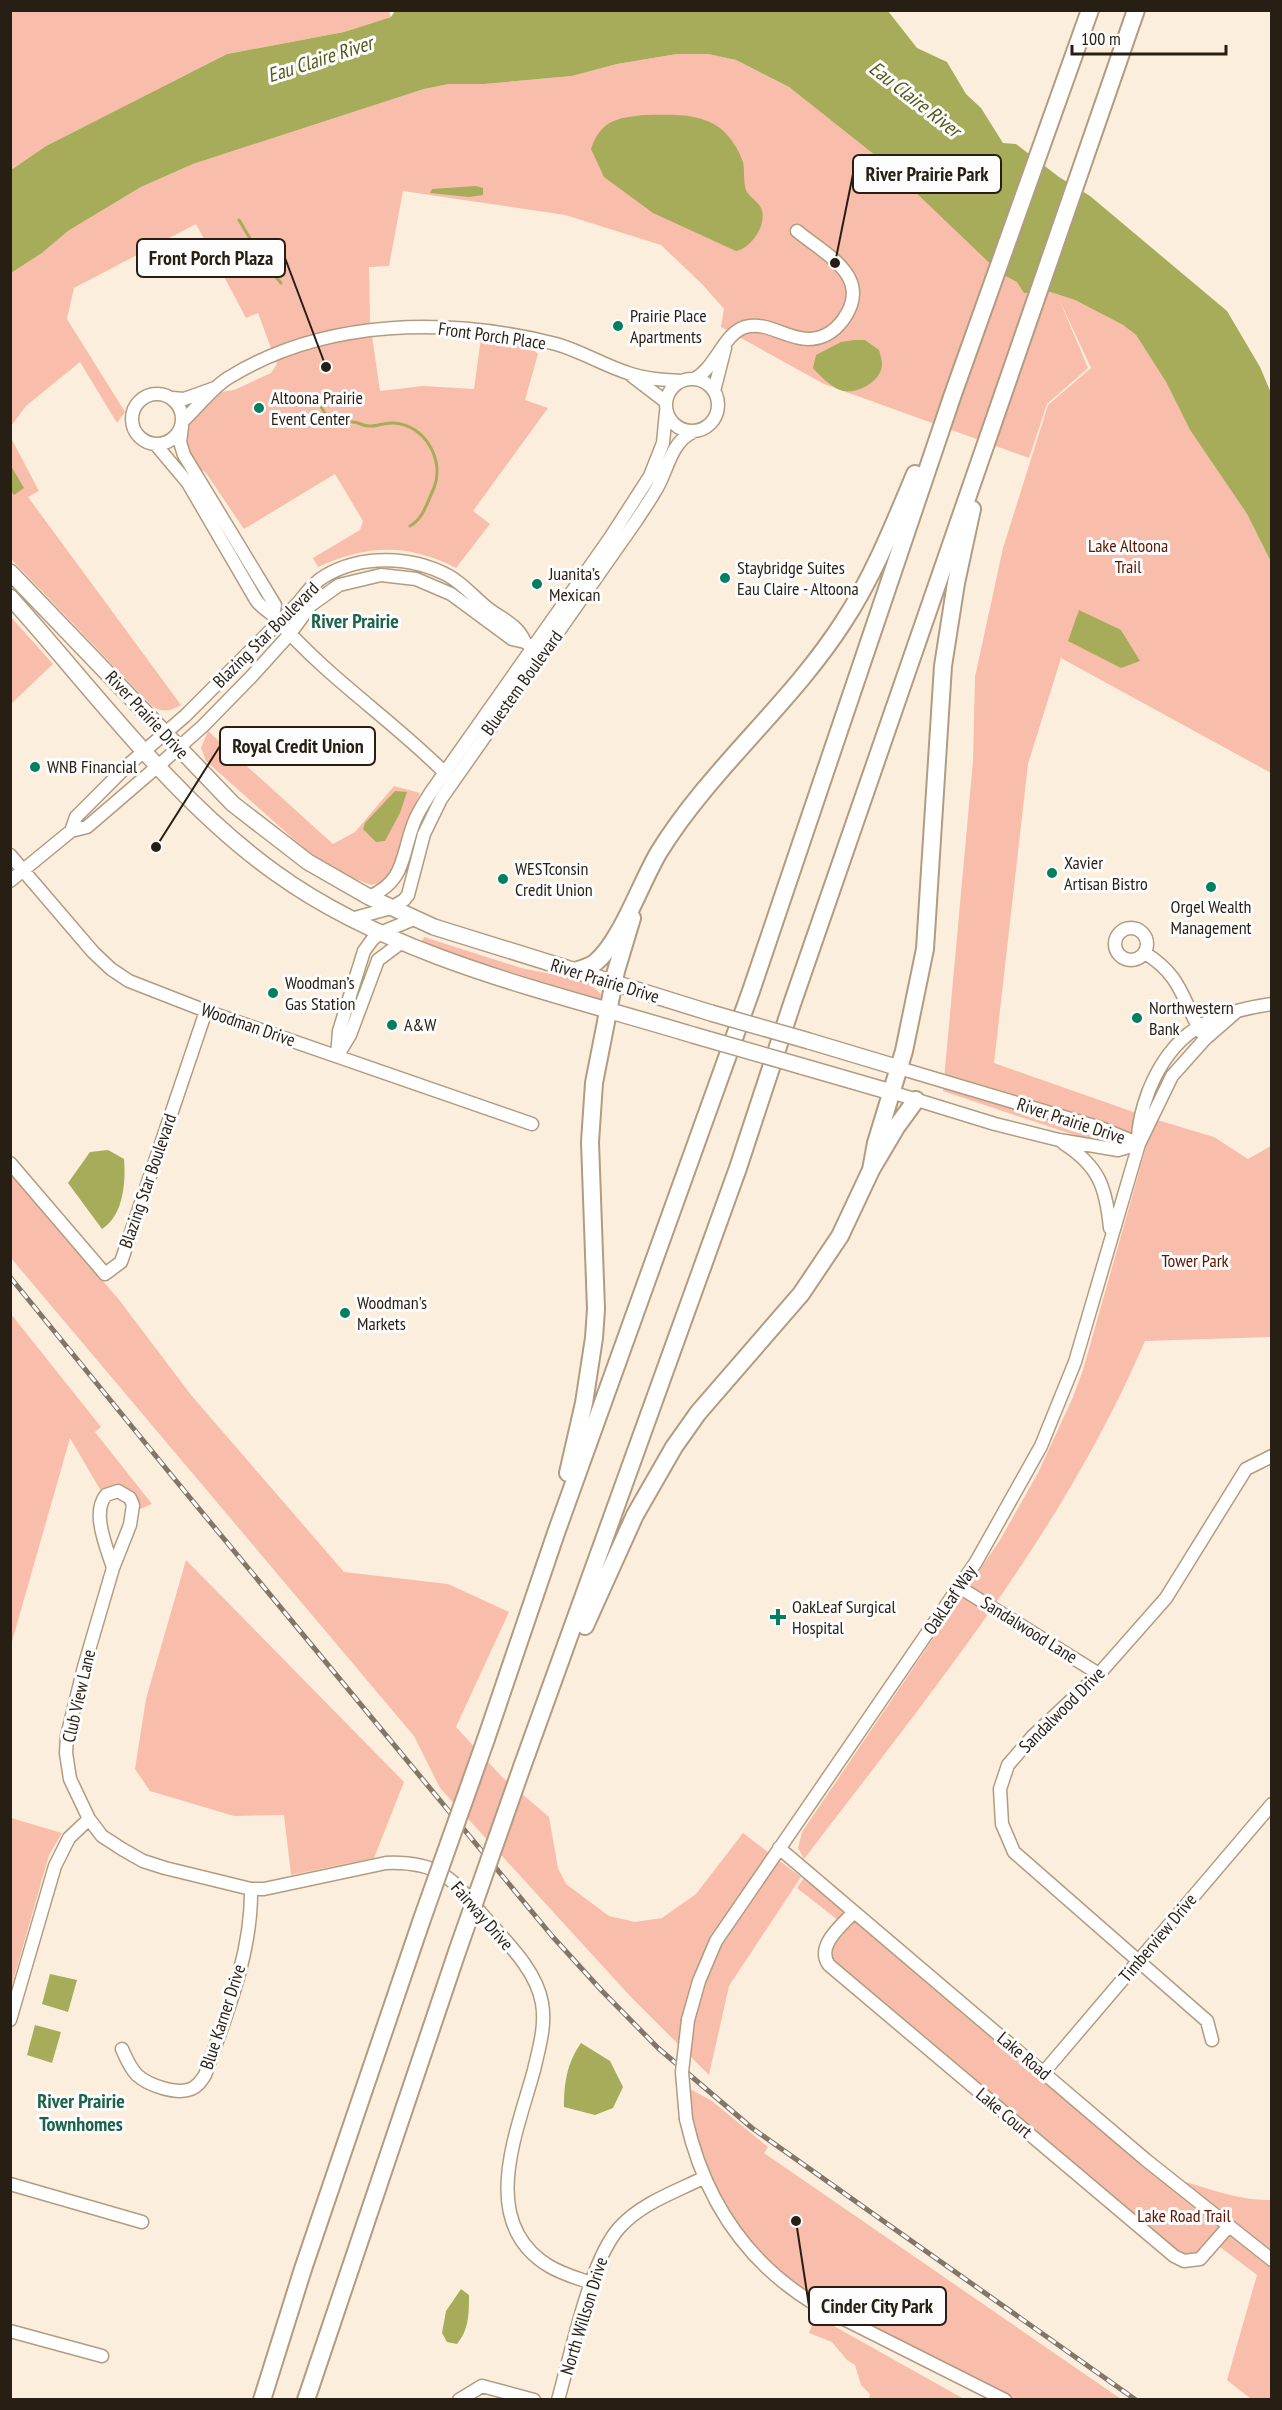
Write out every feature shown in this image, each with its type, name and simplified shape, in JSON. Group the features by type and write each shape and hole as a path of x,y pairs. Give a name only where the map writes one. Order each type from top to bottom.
{"highway":[{"path":"262,2400 303,2269 421,1922 556,1533 751,991 954,391 1090,10"},
{"path":"306,2400 457,1952 738,1168 796,993 1136,10"},
{"path":"575,971 591,966 600,958 620,929 653,862 675,828 716,776 804,676 845,621 872,572 925,450 954,391"},
{"path":"871,1170 876,1143 899,1068 925,949 937,735 949,622 993,420"},
{"path":"556,1533 584,1403 594,1338 596,1310 590,1142 594,1083 613,983 630,929 635,899"},
{"path":"554,1682 584,1628 635,1515 663,1464 698,1413 801,1294 846,1225 871,1170 897,1126 916,1100"}],"main road":[{"name":"River Prairie Drive","path":"10,572 233,804 317,868 414,919 472,940 899,1068"},
{"name":"River Prairie Drive","path":"10,597 158,766 208,817 259,861 300,890 351,919 402,942 469,967 891,1092"}],"street":[{"path":"693,432 676,426 666,407 674,386 709,368 740,329 756,326 767,327 801,338 816,338 834,330 846,316 853,293 849,274 797,231"},
{"name":"Front Porch Place","path":"218,386 227,379 291,348 360,332 409,328 468,329 524,337 575,350 628,374 658,380 688,380"},
{"path":"688,380 702,381 714,391 726,344"},
{"name":"Front Porch Place","path":"628,374 666,407"},
{"path":"218,386 184,399 160,394 146,396 140,400 132,413 136,433 146,442 156,445 189,483 256,600 266,613 276,618 289,635 324,668 448,777"},
{"path":"156,445 172,440 182,424 218,386"},
{"name":"Bluestem Boulevard","path":"533,648 657,489 674,451 688,434 708,426 717,414 717,398 714,391"},
{"path":"172,398 180,409 182,424 180,442 184,455 275,605 276,618"},
{"name":"Bluestem Boulevard","path":"369,897 388,886 398,874 413,824 448,777 650,476 663,443 666,407"},
{"name":"Blazing Star Boulevard","path":"10,881 70,831 76,818 144,750 185,716 276,618 325,576 358,564 391,560 420,566 450,577 486,607 520,630 533,648"},
{"name":"Blazing Star Boulevard","path":"70,831 87,827 158,766 251,678 289,635 311,605 329,591 351,581 381,575 416,579 462,601 512,639 533,648"},
{"name":"Bluestem Boulevard","path":"391,908 408,895 424,834 448,777"},
{"name":"Woodman Drive","path":"10,855 93,952 111,969 148,990 532,1124"},
{"path":"351,919 391,908"},
{"path":"337,1056 339,1031 364,951 380,933 414,919"},
{"path":"337,1056 350,1035 378,960 402,942"},
{"path":"1145,953 1159,962 1178,983 1205,1040"},
{"path":"1139,1144 1139,1122 1162,1062 1177,1042 1198,1027 1236,1012 1272,1004"},
{"name":"Blazing Star Boulevard","path":"10,1163 105,1274 121,1262 206,1011"},
{"path":"1139,1144 1172,1076 1205,1040 1236,1012"},
{"name":"River Prairie Drive","path":"899,1068 1101,1128 1139,1144"},
{"name":"River Prairie Drive","path":"891,1092 1059,1140 1118,1150 1139,1144"},
{"path":"1059,1140 1095,1171 1107,1200 1111,1235"},
{"name":"OakLeaf Way","path":"1005,2400 832,2314 795,2291 769,2270 745,2245 727,2220 703,2178 686,2119 682,2072 688,2020 699,1981 716,1941 976,1562 1041,1446 1075,1362 1139,1144"},
{"name":"Sandalwood Drive","path":"1212,2040 1207,2021 1014,1852 1002,1824 1000,1790 1008,1765 1033,1736 1099,1674 1166,1598 1245,1469 1272,1456"},
{"name":"Club View Lane","path":"89,1819 70,1779 67,1736 112,1568 130,1525 133,1510 130,1498 118,1491 106,1495 100,1504 101,1520 112,1568"},
{"name":"Sandalwood Lane","path":"959,1587 1099,1674"},
{"name":"Timberview Drive","path":"1044,2072 1272,1804"},
{"path":"10,2020 58,1859 69,1838 89,1819"},
{"name":"Fairway Drive","path":"89,1819 102,1836 143,1861 251,1888 264,1888 398,1862 437,1870 457,1884 524,1965 542,2001 541,2041 507,2179 508,2209 513,2224 520,2237 540,2260 565,2274 591,2283"},
{"name":"Lake Road","path":"779,1848 1146,2160 1272,2260"},
{"name":"Blue Karner Drive","path":"122,2049 136,2074 147,2082 180,2091 190,2090 199,2084 205,2075 239,1973 248,1931 251,1888"},
{"name":"Lake Court","path":"854,1912 826,1946 825,1956 829,1965 1174,2256 1184,2261 1200,2259 1228,2227"},
{"name":"North Willson Drive","path":"558,2400 591,2283 602,2254 620,2227 653,2201 703,2178"},
{"path":"10,2184 142,2222"},
{"path":"10,2331 102,2356"},
{"path":"459,2400 482,2386 534,2400"}],"green space":[{"path":"389,10 391,17 344,32 227,54 46,146 11,170 11,11"},
{"name":"Lake Altoona Trail","path":"677,54 708,54 736,60 789,87 886,164 1018,282 1075,300 1123,325 1136,335 1166,382 1190,430 1247,514 1271,562 1271,773 1061,658 1028,764 994,1063 1139,1114 1128,1153 943,1091 973,761 975,677 1003,548 1048,405 1091,368 1059,299 1088,368 1047,404 1029,458 824,384 721,327 724,309 703,285 661,245 565,215 403,191 389,266 369,267 370,322 380,391 423,386 474,389 481,338 530,346 538,354 525,400 548,408 473,511 490,524 456,568 421,554 387,550 353,554 318,567 313,558 360,530 363,521 335,474 244,529 206,473 193,463 185,437 189,423 210,399 221,392 234,390 271,373 277,364 258,313 246,318 196,224 74,288 67,319 125,412 117,423 80,362 26,406 11,426 11,273 42,253 68,231 141,187 193,164 424,89 449,84 484,84 572,76 617,64"},
{"path":"10,436 39,491 28,497 181,705 165,710 150,704 11,559"},
{"path":"10,616 53,664 11,704 10,704"},
{"path":"208,731 333,844 355,832 394,786 420,793 408,822 393,873 384,882 371,885 340,873 307,851 206,761 201,748"},
{"path":"424,937 521,968 576,979 593,987 601,994 600,999 438,950 421,943"},
{"name":"Tower Park","path":"1154,1119 1214,1137 1248,1159 1271,1146 1271,1337 1145,1341 1112,1412 1075,1480 1034,1546 945,1674 804,1859 798,1848 802,1832 1000,1540 1038,1473 1083,1370"},
{"path":"10,1171 120,1301 191,1395 344,1572 448,1584 509,1612 456,1727 501,1776 549,1817 558,1868 566,1884 609,1916 635,1922 662,1918 696,1894 743,1833 801,1877 729,1986 709,2075 630,1996 440,1788 414,1736 11,1258"},
{"path":"11,1314 101,1427 95,1432 152,1504 138,1510 139,1505 114,1486 101,1491 70,1438 11,1645"},
{"path":"186,1560 404,1782 374,1858 291,1875 284,1815 234,1816 150,1791 135,1769 146,1699"},
{"path":"11,1818 62,1833 49,1855 11,1988"},
{"name":"Lake Road Trail","path":"808,1872 1182,2181 1237,2197 1271,2200 1271,2399 1251,2399 1227,2380 1257,2275 1220,2247 1209,2242 1195,2255 1179,2254 833,1962 830,1953 834,1944 848,1928 797,1888"},
{"path":"683,2085 712,2101 768,2147 764,2153 1121,2399 1005,2399 825,2310 745,2245 703,2178"},
{"path":"816,2316 964,2399 869,2399 870,2394 861,2385 855,2365 847,2360 832,2342 809,2333"}],"water":[{"name":"Eau Claire River","path":"395,11 888,11 917,48 947,62 966,94 981,108 1003,143 1016,144 1059,177 1090,196 1227,311 1260,367 1271,393 1271,562 1247,514 1190,430 1166,382 1136,335 1123,325 1075,300 1050,292 1024,293 1017,282 1000,273 886,164 789,87 736,60 708,54 677,54 617,64 572,76 484,84 449,84 424,89 193,164 141,187 68,231 42,253 11,273 11,170 46,146 227,54 344,32 391,17"},
{"path":"644,115 673,115 702,119 720,128 731,139 743,162 746,190 760,206 763,214 757,234 748,245 736,251 653,213 604,177 591,149 595,139 611,122"},
{"path":"476,186 483,188 483,195 469,197 430,193 432,189"},
{"path":"865,340 879,350 881,370 874,381 868,385 855,390 843,391 831,385 813,368 816,355 841,342"},
{"path":"11,466 24,488 14,495 11,491"},
{"path":"1079,610 1121,630 1140,661 1121,668 1068,641"},
{"path":"395,791 407,792 400,813 385,841 376,842 363,829 365,823"},
{"path":"108,1150 124,1159 124,1178 119,1207 115,1216 102,1229 68,1183 90,1152"},
{"path":"50,1974 77,1980 68,2012 42,2004"},
{"path":"35,2025 61,2032 52,2063 27,2055"},
{"path":"581,2043 610,2061 623,2087 613,2108 595,2115 564,2107 567,2074 572,2058"},
{"path":"461,2289 469,2295 468,2315 464,2333 457,2344 447,2342 442,2333 446,2311"}],"waterway":[{"path":"239,220 267,267 281,283"},
{"path":"318,400 324,413 331,419 368,426 391,423 405,425 415,430 430,446 437,466 437,477 425,509 419,519 410,526"}],"railway":[{"path":"10,1277 552,1936 658,2048 752,2128 1136,2400"}],"place":[{"name":"River Prairie Park","path":"835,263"},
{"name":"Prairie Place Apartments","path":"618,326"},
{"name":"Front Porch Plaza","path":"326,367"},
{"name":"Altoona Prairie Event Center","path":"259,408"},
{"name":"Staybridge Suites Eau Claire - Altoona","path":"725,578"},
{"name":"Juanita’s Mexican","path":"537,584"},
{"name":"WNB Financial","path":"35,767"},
{"name":"Royal Credit Union","path":"156,847"},
{"name":"Xavier Artisan Bistro","path":"1052,873"},
{"name":"WESTconsin Credit Union","path":"503,879"},
{"name":"Orgel Wealth Management","path":"1211,887"},
{"name":"Woodman’s Gas Station","path":"273,993"},
{"name":"Northwestern Bank","path":"1137,1018"},
{"name":"A&W","path":"392,1025"},
{"name":"Woodman's Markets","path":"345,1313"},
{"name":"OakLeaf Surgical Hospital","path":"778,1617"},
{"name":"Cinder City Park","path":"796,2221"}],"district":[{"name":"River Prairie","path":"355,621"},
{"name":"River Prairie Townhomes","path":"81,2112"}]}
